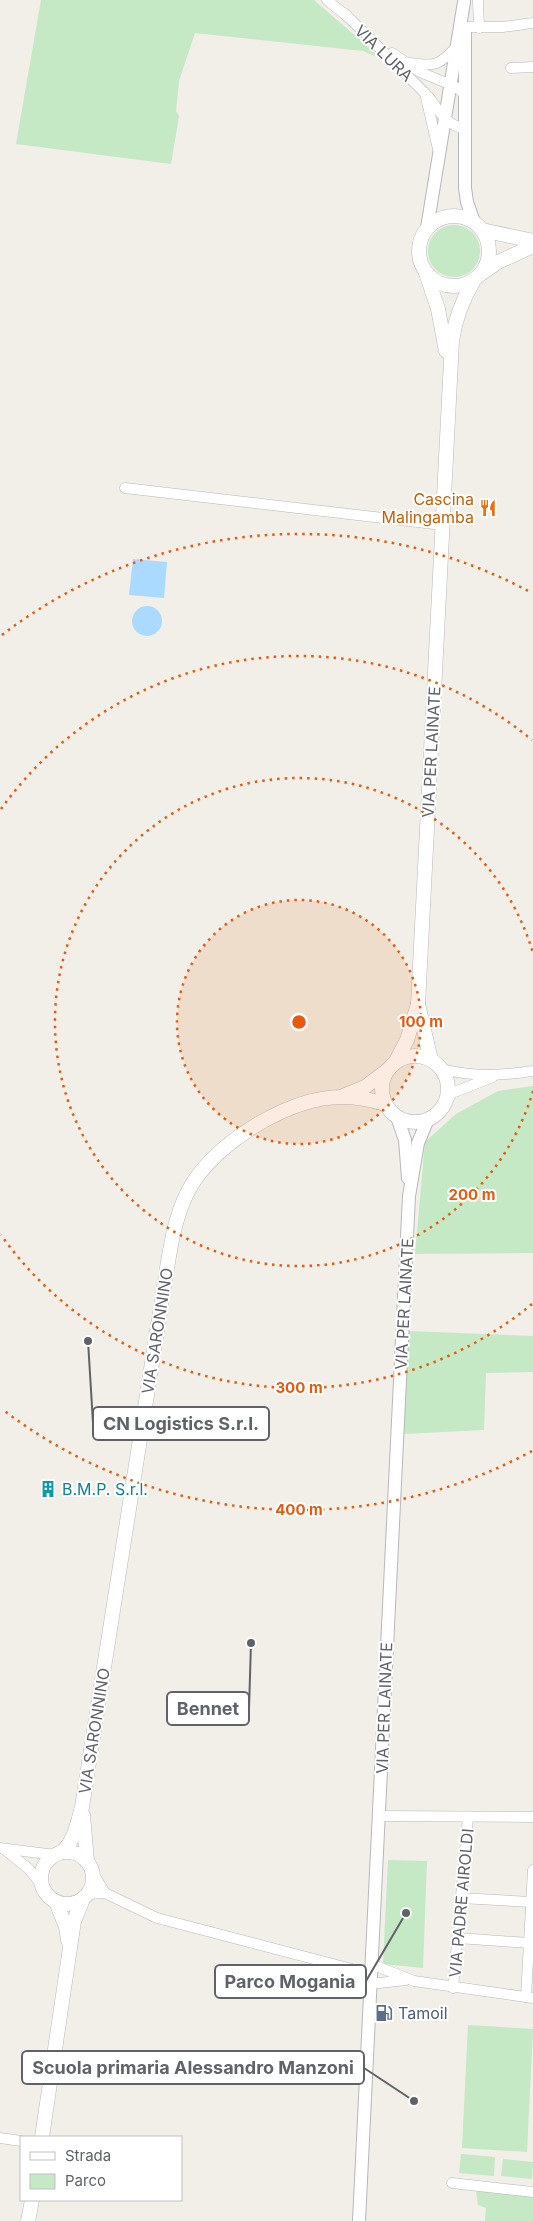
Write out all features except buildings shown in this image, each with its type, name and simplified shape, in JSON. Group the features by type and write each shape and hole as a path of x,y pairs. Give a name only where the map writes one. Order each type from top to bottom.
{"main road":[{"path":"450,374 443,331 426,273 421,263 419,251 421,239 427,228 444,217 460,217 478,226 533,241"},
{"path":"450,374 455,322 463,300 487,264 490,252 488,241 478,226"},
{"path":"426,273 443,285 458,286 477,278 498,262 533,246"},
{"name":"VIA PER LAINATE","path":"392,1066 407,1040 418,1004 450,374"},
{"name":"VIA PER LAINATE","path":"418,1004 436,1065"},
{"path":"412,1056 436,1065 446,1078 448,1088 442,1108 428,1119 418,1122 407,1121 397,1117 385,1104 382,1086 392,1066 412,1056"},
{"name":"VIA SARONNINO","path":"342,1097 365,1086 392,1066"},
{"name":"VIA SARONNINO","path":"58,1854 70,1845 82,1806 176,1221 194,1181 214,1158 236,1138 267,1119 318,1100 342,1097 385,1104"},
{"name":"VIA SARONNINO","path":"82,1806 90,1867"},
{"path":"42,2136 74,1921 92,1886 90,1867 80,1855 71,1852 58,1854 48,1860 42,1871 42,1886 56,1902 66,1927 69,1953"},
{"path":"56,1902 74,1903 86,1897"},
{"path":"28,2221 32,2201"}],"street":[{"name":"VIA LURA","path":"328,0 404,62 420,72 463,91 466,95"},
{"path":"478,0 479,28"},
{"path":"464,1 465,188 467,202 478,226"},
{"path":"427,228 464,1"},
{"name":"VIA LURA","path":"344,14 425,92 452,125 466,128"},
{"path":"465,27 479,28 533,23"},
{"name":"VIA LURA","path":"404,62 428,66 438,64 446,59 456,46"},
{"path":"511,68 533,67"},
{"name":"VIA LURA","path":"425,92 439,152"},
{"path":"125,488 443,526"},
{"path":"436,1065 464,1074 496,1076 533,1071"},
{"path":"442,1108 452,1093 496,1076"},
{"name":"VIA PER LAINATE","path":"359,2221 409,1196 405,1140 397,1117"},
{"name":"VIA PER LAINATE","path":"409,1196 418,1143 428,1119"},
{"path":"379,1816 533,1817"},
{"name":"VIA PADRE AIROLDI","path":"453,1988 468,1817"},
{"path":"2,1848 58,1854"},
{"path":"2,1848 29,1869 42,1886"},
{"path":"90,1867 105,1893 157,1918 352,1969"},
{"path":"372,1964 407,1980 530,1998 529,1943 533,1870"},
{"path":"86,1897 105,1893"},
{"path":"461,1898 531,1902"},
{"path":"458,1938 529,1943"},
{"path":"370,1984 407,1980"},
{"path":"0,2138 20,2141"},
{"path":"452,2184 533,2192"}],"green space":[{"path":"41,0 314,0 382,59 363,51 195,33 179,81 176,111 179,116 171,164 16,144"},
{"path":"449,225 459,225 473,232 480,246 480,256 473,270 459,277 449,277 439,273 432,266 428,256 428,246 432,236 439,229"},
{"path":"533,1086 533,1253 415,1254 425,1142 456,1114 498,1091"},
{"path":"408,1331 533,1336 533,1372 486,1373 484,1430 403,1434"},
{"path":"388,1860 427,1861 423,1968 383,1964"},
{"path":"468,2025 533,2029 527,2152 462,2148"},
{"path":"461,2154 495,2157 494,2176 459,2173"},
{"path":"503,2159 533,2162 532,2179 501,2176"},
{"path":"476,2191 533,2196 533,2221 485,2221 486,2208 478,2205"}],"water":[{"path":"133,559 167,562 164,598 129,595"},
{"path":"147,606 158,610 162,621 158,632 147,636 136,632 132,621 136,610"}],"place":[{"name":"Cascina Malingamba","path":"488,508"},
{"name":"CN Logistics S.r.l.","path":"88,1341"},
{"name":"B.M.P. S.r.l.","path":"48,1489"},
{"name":"Bennet","path":"251,1643"},
{"name":"Parco Mogania","path":"406,1913"},
{"name":"Tamoil","path":"384,2013"},
{"name":"Scuola primaria Alessandro Manzoni","path":"414,2101"}]}
